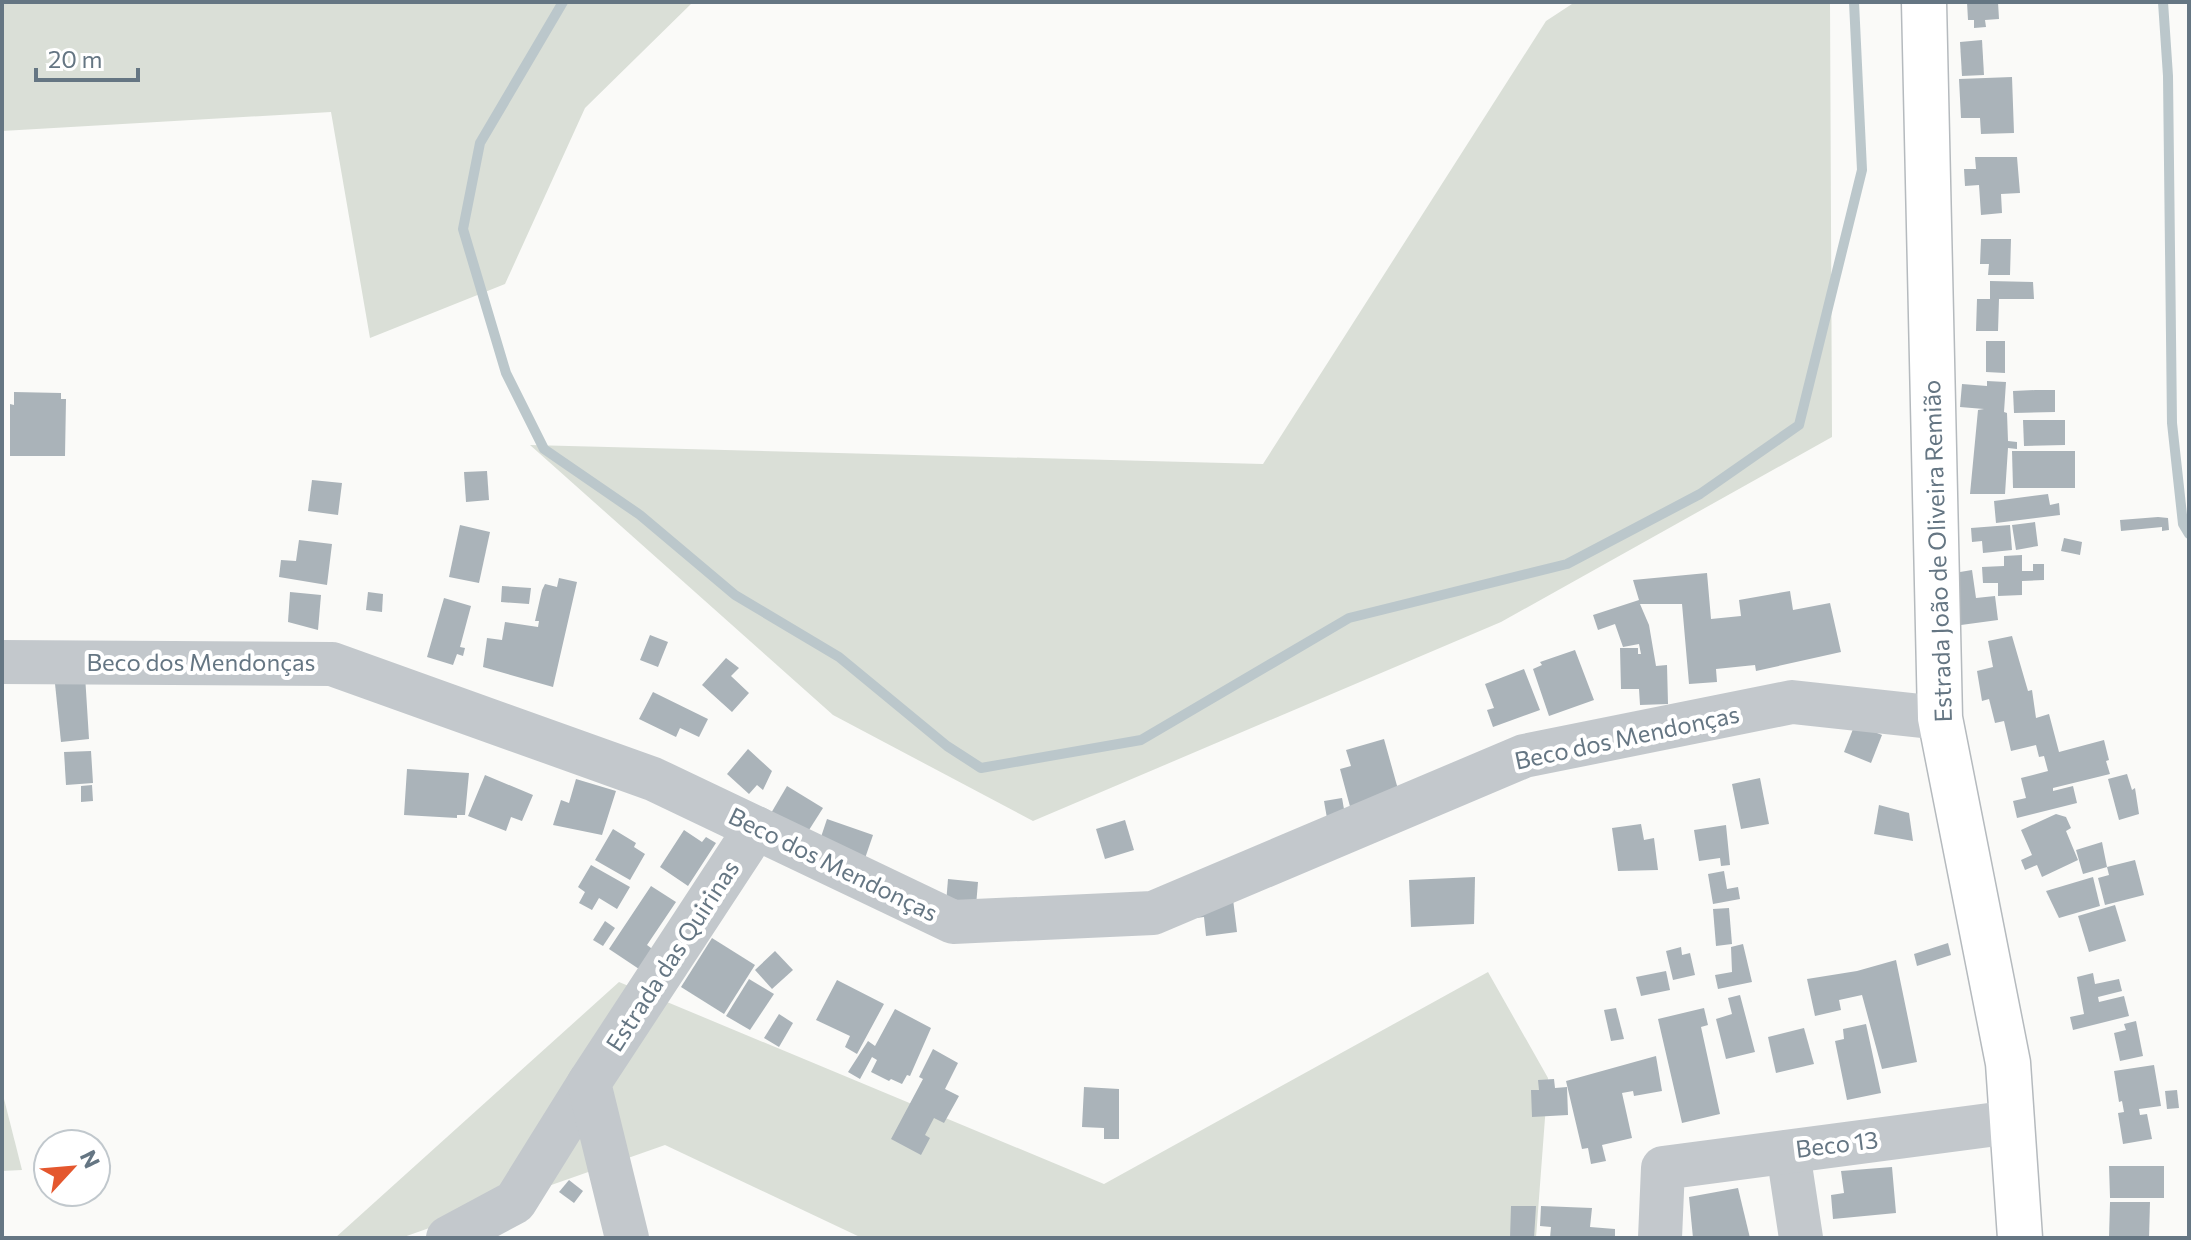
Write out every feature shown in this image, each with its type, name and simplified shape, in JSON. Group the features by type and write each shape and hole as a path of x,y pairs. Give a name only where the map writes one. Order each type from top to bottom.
{"main road":[{"name":"Estrada João de Oliveira Remião","path":"1924,2 1940,718 2008,1063 2020,1238"}],"street":[{"name":"Beco dos Mendonças","path":"2,662 332,664 653,779 953,922 1153,913 1524,756 1792,702 1940,718"},
{"name":"Estrada das Quirinas","path":"448,1238 513,1220 589,1083 756,828"},
{"path":"589,1083 627,1238"},
{"name":"Beco 13","path":"1660,1238 1663,1168 2012,1122"},
{"path":"1788,1152 1801,1238"}],"shaded area":[{"path":"2,2 693,2 585,108 505,284 370,338 331,112 2,131"},
{"path":"1575,2 1830,2 1832,437 1501,622 1033,821 833,715 530,445 1263,464 1546,21"},
{"path":"1488,972 1548,1078 1536,1238 862,1238 665,1145 401,1238 335,1238 619,982 1104,1184"},
{"path":"2,1091 22,1170 2,1171"}],"building":[{"path":"1967,2 1998,2 1999,19 1985,20 1986,27 1974,28 1974,20 1968,20"},
{"path":"1982,40 1984,75 1962,76 1960,42"},
{"path":"2012,77 2014,133 1981,134 1980,118 1961,118 1959,79"},
{"path":"1975,157 2017,157 2020,193 2001,194 2002,213 1981,215 1979,185 1965,186 1964,169 1976,169"},
{"path":"1981,239 2011,239 2010,275 1988,275 1989,264 1980,264"},
{"path":"1990,281 2033,282 2034,299 1999,299 1998,331 1976,331 1977,299 1990,299"},
{"path":"1986,341 2005,341 2005,373 1986,372"},
{"path":"1987,381 2006,382 2004,412 2007,413 2008,441 2017,442 2017,449 2008,448 2005,494 1970,494 1978,410 1984,409 1960,407 1962,384 1987,386"},
{"path":"2055,390 2055,412 2014,413 2013,391"},
{"path":"14,392 61,393 61,399 66,399 65,456 10,456 10,404 14,405"},
{"path":"2023,420 2065,420 2065,445 2024,446"},
{"path":"2012,451 2075,451 2075,488 2013,488"},
{"path":"487,471 489,500 466,502 464,472"},
{"path":"312,480 342,483 338,515 308,511"},
{"path":"2048,494 2050,505 2059,503 2060,515 1996,523 1994,501"},
{"path":"2168,518 2169,530 2162,531 2162,527 2121,531 2120,520"},
{"path":"2035,522 2038,546 2016,550 2012,525"},
{"path":"460,525 490,532 479,583 449,577"},
{"path":"2010,525 2012,550 1983,553 1982,541 1972,542 1971,528"},
{"path":"2064,538 2082,542 2080,555 2061,551"},
{"path":"299,540 332,544 327,585 279,577 281,560 296,561"},
{"path":"2022,555 2022,571 2033,571 2033,564 2044,564 2044,580 2022,581 2022,595 1998,596 1998,583 1983,583 1982,567 2004,566 2004,556"},
{"path":"1972,570 1976,598 1995,596 1998,620 1961,625 1954,573"},
{"path":"1707,573 1711,619 1741,616 1739,600 1790,591 1793,610 1830,603 1841,652 1756,671 1755,665 1716,669 1717,682 1689,684 1682,604 1640,604 1649,625 1656,666 1667,665 1668,704 1640,705 1639,689 1621,689 1620,648 1638,648 1638,654 1641,654 1639,644 1623,647 1615,624 1598,630 1593,615 1639,600 1633,580"},
{"path":"559,578 577,582 553,687 483,667 487,638 502,640 505,622 538,627 539,621 535,621 542,590 545,584 557,587"},
{"path":"502,586 531,588 529,604 501,602"},
{"path":"290,592 321,595 318,630 288,622"},
{"path":"368,592 383,594 382,612 366,610"},
{"path":"444,598 471,606 460,647 465,648 463,656 457,654 453,665 427,657"},
{"path":"650,635 668,642 658,667 640,660"},
{"path":"2012,636 2028,691 2032,690 2036,718 2049,714 2059,752 2104,740 2110,774 2053,788 2053,791 2073,786 2077,803 2017,818 2013,801 2026,798 2021,778 2048,771 2044,756 2039,757 2036,745 2011,751 2004,721 1995,723 1989,699 1982,701 1977,671 1993,667 1988,641"},
{"path":"1575,650 1594,700 1549,716 1533,669 1542,665 1540,662"},
{"path":"726,658 739,668 731,676 749,693 732,712 702,685"},
{"path":"1524,669 1540,710 1493,727 1487,710 1494,708 1485,684"},
{"path":"54,674 85,675 89,739 61,742"},
{"path":"653,692 708,719 699,737 680,728 676,737 639,719"},
{"path":"1855,724 1882,735 1871,763 1844,752"},
{"path":"1384,739 1401,800 1352,814 1340,769 1351,766 1346,750"},
{"path":"748,749 772,771 763,790 757,785 749,794 727,774"},
{"path":"91,751 93,783 66,785 64,752"},
{"path":"407,769 469,773 465,815 457,815 457,818 404,815"},
{"path":"2127,774 2132,790 2135,788 2139,814 2119,820 2108,779"},
{"path":"485,775 533,795 522,821 511,817 506,831 468,816"},
{"path":"1760,778 1769,824 1741,829 1732,784"},
{"path":"576,779 616,791 602,835 553,825 561,800 569,803"},
{"path":"92,785 93,801 81,802 81,786"},
{"path":"787,786 823,808 802,841 767,820"},
{"path":"1342,798 1346,820 1328,824 1324,801"},
{"path":"1879,805 1909,813 1913,841 1874,834"},
{"path":"2056,814 2066,817 2071,828 2066,831 2078,860 2042,877 2037,865 2025,870 2021,860 2032,855 2021,830"},
{"path":"827,819 873,835 862,867 816,852"},
{"path":"1125,820 1134,850 1105,859 1096,829"},
{"path":"1641,824 1644,840 1654,838 1658,870 1618,871 1612,828"},
{"path":"1726,825 1730,865 1721,866 1720,858 1699,861 1694,830"},
{"path":"613,829 636,843 634,847 645,854 630,880 595,860"},
{"path":"684,830 702,842 706,837 716,843 688,886 660,867"},
{"path":"2102,842 2107,867 2083,874 2076,850"},
{"path":"2135,860 2144,895 2105,905 2098,878 2109,875 2107,867"},
{"path":"591,865 630,887 617,909 599,898 592,910 579,903 585,892 578,887"},
{"path":"1724,871 1727,889 1738,887 1740,899 1713,904 1708,874"},
{"path":"1475,877 1474,924 1411,927 1409,880"},
{"path":"2093,877 2100,906 2059,918 2046,891"},
{"path":"948,879 978,882 976,906 946,904"},
{"path":"651,886 676,902 647,945 655,951 642,971 609,949"},
{"path":"1233,899 1237,932 1206,936 1204,917 1196,918"},
{"path":"2115,905 2126,941 2089,952 2078,916"},
{"path":"1729,908 1732,944 1716,946 1713,909"},
{"path":"605,921 615,928 603,946 593,940"},
{"path":"712,938 755,965 724,1014 681,987"},
{"path":"1948,943 1951,955 1917,966 1914,954"},
{"path":"1743,944 1752,982 1718,989 1715,975 1732,972 1731,947"},
{"path":"1681,947 1682,955 1690,953 1695,975 1673,980 1666,951"},
{"path":"775,951 793,970 772,989 755,970"},
{"path":"1896,960 1917,1062 1882,1069 1862,995 1839,1000 1841,1010 1815,1016 1807,979 1857,971"},
{"path":"1666,971 1670,990 1641,996 1636,977"},
{"path":"2093,973 2095,984 2119,979 2122,991 2098,997 2099,1002 2124,996 2129,1016 2073,1030 2070,1017 2084,1014 2077,977"},
{"path":"749,979 774,994 750,1030 726,1016"},
{"path":"837,980 884,1004 857,1054 845,1047 850,1036 816,1020"},
{"path":"1740,995 1755,1052 1726,1059 1716,1019 1732,1014 1728,998"},
{"path":"1616,1008 1624,1039 1611,1041 1604,1010"},
{"path":"1704,1008 1708,1025 1701,1027 1720,1114 1682,1123 1658,1019"},
{"path":"895,1009 931,1028 910,1076 907,1075 902,1084 871,1072 877,1060 872,1057 860,1079 848,1072 868,1041 875,1046"},
{"path":"779,1014 793,1023 779,1047 764,1038"},
{"path":"2136,1021 2143,1056 2120,1061 2114,1033 2126,1030 2124,1024"},
{"path":"1866,1024 1881,1093 1847,1100 1835,1041 1844,1039 1843,1029"},
{"path":"1804,1028 1814,1064 1776,1073 1768,1037"},
{"path":"933,1049 958,1063 945,1089 959,1096 944,1123 934,1118 925,1135 930,1138 921,1155 891,1139 923,1079 919,1077"},
{"path":"1656,1056 1662,1091 1634,1096 1633,1091 1622,1093 1632,1138 1602,1145 1606,1161 1591,1164 1588,1148 1582,1149 1566,1081"},
{"path":"2154,1065 2161,1106 2139,1109 2140,1115 2147,1114 2152,1139 2123,1144 2118,1113 2124,1112 2122,1101 2119,1102 2114,1071"},
{"path":"1554,1079 1555,1088 1567,1087 1568,1115 1532,1117 1531,1090 1539,1090 1538,1080"},
{"path":"1084,1087 1119,1089 1119,1139 1104,1139 1104,1128 1082,1127"},
{"path":"2177,1090 2179,1108 2167,1109 2165,1091"},
{"path":"2109,1166 2164,1166 2164,1198 2110,1198"},
{"path":"1892,1167 1896,1213 1833,1219 1831,1195 1844,1193 1841,1171"},
{"path":"569,1180 583,1191 574,1203 559,1192"},
{"path":"1738,1188 1750,1238 1693,1238 1689,1197"},
{"path":"2110,1202 2150,1202 2149,1238 2109,1238"},
{"path":"1511,1206 1536,1206 1534,1238 1510,1238"},
{"path":"1541,1206 1592,1208 1590,1227 1615,1229 1615,1238 1550,1238 1551,1227 1540,1226"}],"waterway":[{"path":"563,2 480,143 463,229 506,373 544,449 640,515 735,595 839,657 947,746 981,768 1141,740 1349,618 1567,564 1700,494 1799,425 1862,170 1854,2"},
{"path":"2163,2 2168,76 2172,423 2183,524 2189,534"}]}
